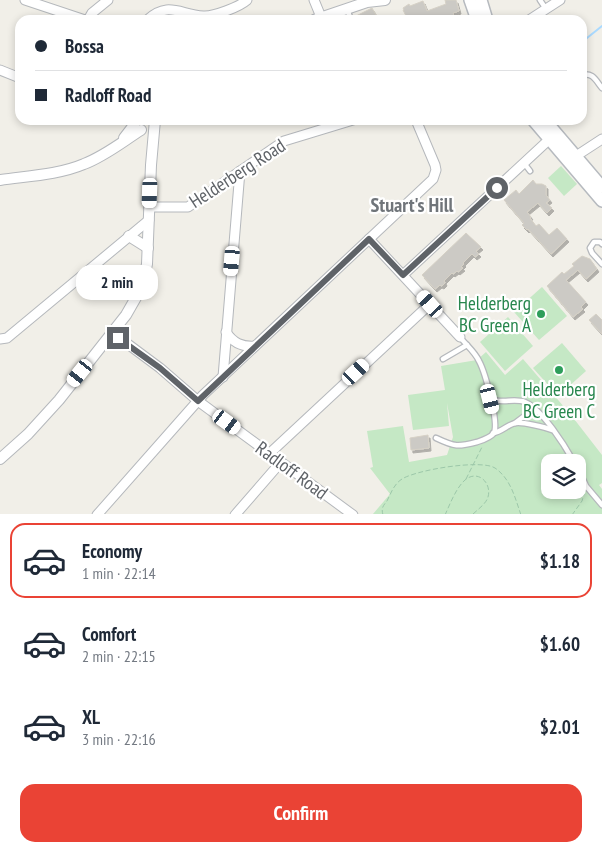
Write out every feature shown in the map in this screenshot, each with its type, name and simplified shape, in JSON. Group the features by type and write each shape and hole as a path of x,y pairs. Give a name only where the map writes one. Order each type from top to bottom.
{"main road":[{"path":"470,0 475,15"},
{"path":"481,0 486,15"},
{"path":"539,125 576,156 602,187"},
{"path":"547,125 553,137 602,201"}],"street":[{"path":"25,0 72,15"},
{"path":"91,15 108,0"},
{"path":"210,15 223,12 247,0"},
{"path":"314,0 316,15"},
{"path":"328,15 368,1 384,0"},
{"path":"543,14 560,0"},
{"path":"154,15 162,10 170,9 200,15"},
{"path":"0,70 15,76"},
{"path":"0,180 50,173 82,165 98,158 121,143 140,125"},
{"path":"143,125 152,150"},
{"path":"0,459 47,414 113,333 142,287 147,270 153,136 144,125"},
{"name":"Helderberg Road","path":"149,207 188,207 284,141 337,125"},
{"path":"97,514 222,376 434,176 435,165 418,125"},
{"path":"403,275 553,137"},
{"path":"576,156 602,139"},
{"path":"222,376 240,171"},
{"path":"0,339 7,338 149,220"},
{"path":"129,236 148,248"},
{"path":"369,239 460,337"},
{"path":"270,453 430,304"},
{"path":"226,332 238,344 255,346"},
{"name":"Radloff Road","path":"113,333 160,368 198,401 353,514"},
{"path":"235,514 281,462"}],"lane":[{"path":"540,0 543,14"},
{"path":"347,8 349,15"},
{"path":"587,74 592,76 602,88"},
{"path":"524,163 530,171"},
{"path":"601,262 592,253 590,248 594,242 597,241 602,244"},
{"path":"460,337 478,359 483,369 495,417 494,433"},
{"path":"443,359 467,345"},
{"path":"490,399 496,402 524,402 537,412 553,430 569,454"},
{"path":"436,438 450,445 462,446 485,440 527,414 537,412"},
{"path":"515,423 543,426 553,430"},
{"path":"586,486 602,505"}],"path":[{"path":"445,514 466,480 485,440"},
{"path":"383,514 382,507 397,483 404,478 428,470 475,463 495,468 505,477 513,490 521,514"},
{"path":"466,480 480,476 486,480 488,488 488,498 472,514"},
{"path":"572,514 583,499"}],"green space":[{"path":"561,166 577,184 564,196 548,178"},
{"name":"Helderberg BC Green A","path":"542,287 567,316 539,340 514,312"},
{"path":"508,317 533,346 505,371 480,342"},
{"name":"Helderberg BC Green C","path":"562,343 586,371 558,396 533,368"},
{"path":"486,352 505,375 523,359 602,455 602,483 599,485 602,489 602,514 373,514 390,494 370,468 373,467 367,431 403,426 409,462 447,455 453,437 447,403 449,426 413,430 408,395 445,390 441,366 477,360"}],"building":[{"path":"445,0 456,0 459,11 453,13 454,15 406,15 403,10 409,4 410,6 423,1 427,11 446,4"},
{"path":"372,8 376,15 358,15"},
{"path":"533,180 536,184 546,186 546,195 550,200 546,203 552,208 547,213 538,203 527,212 530,218 536,226 539,224 549,235 557,228 567,239 551,254 522,225 524,223 504,200 516,190 519,194"},
{"path":"466,233 481,247 476,251 479,254 475,257 472,254 463,263 461,267 463,268 458,272 452,273 442,286 440,285 435,289 422,275"},
{"path":"582,256 590,259 597,269 586,279 578,270 566,280 586,302 581,307 583,309 573,317 547,286 562,272 564,274 574,266 572,264"},
{"path":"596,314 602,320 602,334 589,320"},
{"path":"428,435 429,448 411,450 410,438"}],"waterway":[{"path":"587,38 602,26"}],"place":[{"name":"Helderberg BC Green A","path":"541,314"},
{"name":"Helderberg BC Green C","path":"559,370"}],"district":[{"name":"Stuart's Hill","path":"412,205"}],"route":[{"path":"118,338 160,368 198,401 202,395 369,239 403,275 497,188"}]}
